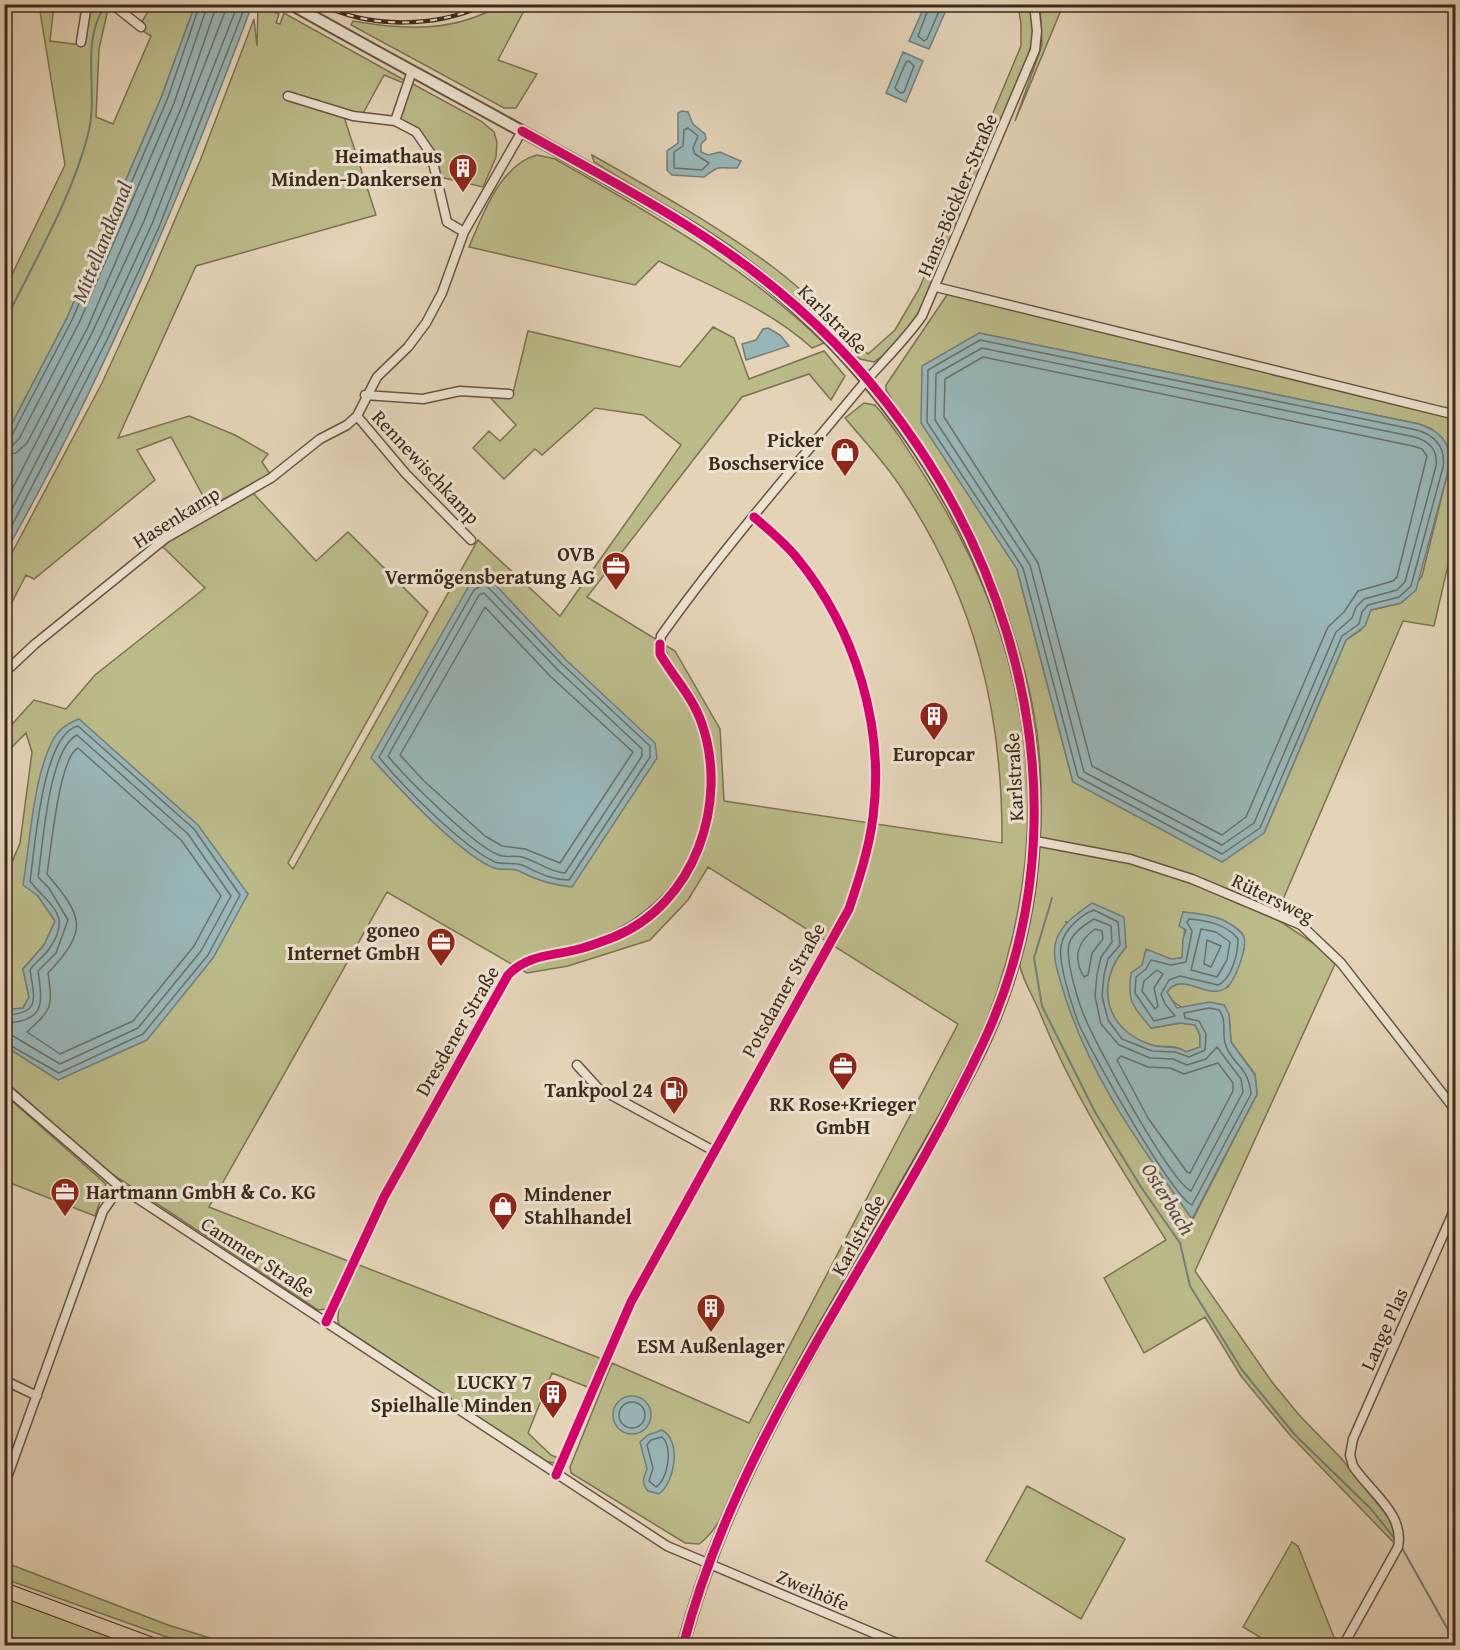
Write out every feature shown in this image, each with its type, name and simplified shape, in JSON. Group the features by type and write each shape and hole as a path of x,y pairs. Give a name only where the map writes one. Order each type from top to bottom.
{"main road":[{"path":"4,1590 155,1646"}],"street":[{"path":"81,42 87,4"},
{"path":"112,4 141,27"},
{"name":"Karlstraße","path":"291,4 522,131 697,231 780,293 834,343 867,379 939,483 982,565 1000,609 1016,659 1033,746 1035,841 1030,887 1015,957 984,1042 964,1082 757,1452 708,1564"},
{"name":"Hans-Böckler-Straße","path":"867,379 904,341 922,316 936,286 1035,50 1037,31 1034,4"},
{"path":"395,121 412,71"},
{"path":"288,96 353,116 395,121 410,128 424,141 435,167 447,222 464,232"},
{"path":"357,416 365,395 377,377 408,347 426,323 442,293 464,232 522,131"},
{"path":"936,286 1455,415"},
{"path":"754,517 867,379"},
{"path":"365,395 423,399 460,391 509,394"},
{"name":"Rennewischkamp","path":"357,416 406,474 471,540"},
{"name":"Hasenkamp","path":"4,673 35,644 166,538 271,478 320,439 357,416"},
{"name":"Potsdamer Straße","path":"556,1475 631,1302 849,909 868,844 876,767 869,712 846,637 815,581 796,556 754,517"},
{"name":"Dresdener Straße","path":"326,1322 384,1197 508,975 524,962 586,947 633,927 651,914 666,898 694,858 704,836 710,811 712,782 708,745 694,704 660,654 661,636 754,517"},
{"name":"Rütersweg","path":"1035,841 1141,862 1202,883 1301,926 1341,963 1455,1111"},
{"path":"577,1065 598,1088 714,1151"},
{"name":"Cammer Straße","path":"4,1088 120,1187 556,1475 667,1546 708,1564"},
{"path":"4,1486 103,1211 120,1187"},
{"name":"Lange Plas","path":"1343,1646 1398,1547 1400,1537 1398,1522 1353,1466 1350,1455 1353,1439 1455,1206"},
{"path":"4,1380 37,1396"},
{"path":"683,1646 695,1600 708,1564"},
{"name":"Zweihöfe","path":"708,1564 904,1646"}],"shaded area":[{"path":"502,4 527,5 498,60 537,74 516,108 504,108 351,25 353,21 391,26 429,27 466,20"},
{"path":"39,5 54,5 50,41 82,45 88,5 103,5 108,9 99,49 96,117 113,124 151,36 138,28 152,5 195,5 161,98 67,318 5,437 4,291 65,165"},
{"path":"258,5 279,14 276,23 280,24 284,13 406,81 406,84 384,75 360,119 344,117 376,215 196,266 118,438 189,416 235,435 268,454 262,462 270,474 209,507 171,437 137,450 155,480 34,579 26,575 5,616 5,566 102,383 150,278 200,161 254,19 257,46"},
{"path":"1018,5 1031,5 1033,37 1026,65 928,296 898,341 874,362 860,359 833,331 783,288 710,233 594,162 592,155 684,208 773,267 798,287 868,354 895,330 919,289 1021,46"},
{"path":"1040,5 1061,5 1061,10 1015,121 1042,45"},
{"path":"411,83 481,121 494,132 497,142 496,157 483,187 440,177 433,154 400,120"},
{"path":"537,155 555,159 696,242 762,289 824,343 812,348 777,321 758,310 659,261 635,285 469,247 494,192 513,169 524,160"},
{"path":"951,294 1455,418 1455,535 1434,626 1403,621 1275,918 1322,949 1335,964 1195,1271 1272,1382 1300,1416 1341,1458 1393,1523 1395,1544 1289,1434 1241,1376 1205,1317 1144,1353 1104,1278 1166,1240 1082,1101 1021,972 1021,954 1032,911 1036,882 1041,825 1038,740 1028,685 1013,633 994,582 944,485 886,390 886,385 947,295","holes":["979,333 1419,424 1432,429 1451,459 1422,576 1401,603 1371,610 1361,630 1346,640 1264,833 1073,782 1017,569","1183,912 1220,919 1244,949 1228,987 1212,989 1179,984 1167,992 1177,1005 1185,1009 1229,1015 1231,1042 1255,1074 1257,1094 1193,1219 1066,922 1126,947 1116,961 1107,990 1114,1017 1123,1028 1135,1038 1151,1045 1173,1047 1186,1052 1200,1047 1200,1035 1195,1025 1181,1023 1151,1028 1156,955 1171,959 1182,958 1185,929"]},
{"path":"713,327 734,338 749,379 824,351 845,376 831,400 809,374 742,397 587,597 675,651 720,729 724,801 1002,843 997,748 990,702 980,658 966,615 949,572 902,489 845,418 864,403 875,405 897,433 929,483 965,547 993,611 1013,677 1024,744 1028,812 1023,881 1009,950 987,1020 972,1055 769,1417 727,1508 709,1535 699,1544 685,1543 571,1473 570,1467 612,1363 749,1423 958,1024 708,867 688,900 650,940 568,966 527,973 387,892 209,1207 348,1261 331,1304 326,1309 318,1310 106,1170 5,1081 5,1046 58,1080 147,1040 38,896 55,921 44,945 23,969 29,997 23,1008 5,1010 5,879 20,843 32,752 26,733 5,754 5,732 34,700 66,709 95,675 205,588 163,547 178,534 253,493 316,561 348,532 428,612 288,863 293,869 478,540 560,616 681,445 643,415 595,408 542,455 535,449 504,479 473,448 489,431 500,441 516,425 485,392 513,393 528,331 680,367"},
{"path":"4,1094 106,1184 95,1216 5,1181"},
{"path":"359,1265 602,1359 590,1388 552,1373 528,1433 551,1455 561,1459 554,1463 544,1461 339,1325 341,1303"},
{"path":"1027,1486 1125,1539 1081,1619 986,1561"},
{"path":"1292,1542 1298,1546 1337,1645 1273,1645 1243,1627"},
{"path":"4,1562 168,1625 233,1645 189,1645 5,1579"},
{"path":"4,1596 137,1645 15,1645 5,1641"}],"water":[{"name":"Mittellandkanal","path":"195,5 252,5 198,145 139,284 76,420 5,553 5,437 67,318 161,98"},
{"path":"925,5 939,5 947,8 929,49 909,41"},
{"path":"903,52 923,61 906,102 886,93"},
{"path":"688,112 693,124 705,134 706,139 701,144 701,152 708,155 720,152 741,161 737,168 717,168 704,177 672,175 667,170 667,151 678,143 678,113"},
{"path":"768,328 780,335 789,346 746,360 742,344 756,340 763,329"},
{"path":"979,333 1419,424 1434,431 1447,446 1449,468 1416,590 1401,603 1371,610 1365,626 1346,640 1264,833 1222,862 1073,782 1017,569 921,423 922,366"},
{"path":"487,576 566,660 655,743 657,758 572,887 546,882 515,870 494,868 480,860 447,835 371,758 470,584"},
{"path":"79,719 198,825 248,894 213,958 147,1040 58,1080 5,1046 5,1010 23,1008 29,997 23,969 44,945 55,921 38,896 23,885 40,774 57,734 67,725"},
{"path":"1092,903 1124,917 1126,947 1110,975 1108,990 1109,1004 1114,1017 1136,1038 1152,1045 1177,1048 1186,1052 1200,1047 1200,1035 1195,1025 1180,1023 1151,1028 1136,1009 1130,991 1131,973 1142,965 1146,949 1171,959 1182,958 1186,930 1179,926 1183,912 1203,914 1223,920 1238,929 1244,937 1240,965 1226,988 1211,991 1180,984 1173,986 1167,992 1177,1008 1210,1002 1224,1005 1229,1014 1231,1042 1255,1075 1257,1094 1192,1219 1116,1107 1085,1047 1061,983 1056,967 1055,943 1067,923"},
{"path":"632,1396 646,1401 651,1415 646,1429 632,1434 618,1429 613,1415 618,1401"},
{"path":"662,1430 672,1443 674,1462 669,1480 659,1494 648,1491 644,1485 647,1469 640,1442 648,1435"}],"waterway":[{"path":"4,323 52,228 82,154 91,115 93,38 96,23 103,9"},
{"name":"Osterbach","path":"1052,898 1034,958 1042,1006 1095,1112 1141,1187 1180,1243 1190,1286 1242,1370 1295,1435 1371,1509 1395,1539"},
{"name":"Osterbach","path":"1402,1548 1456,1644"}],"railway":[{"path":"321,4 360,18 403,22 446,18 486,4"}],"cycle path":[{"path":"522,131 621,186 717,245 777,290 853,363 918,446 970,537 1008,635 1029,736 1034,839 1019,942 983,1043 904,1192 778,1412 741,1488 708,1565 683,1646"},
{"path":"556,1475 631,1302 849,909 869,841 876,783 874,748 870,714 850,647 835,616 797,558 754,517"},
{"path":"326,1322 384,1197 508,975 533,959 592,945 614,937 642,922 666,901 685,876 698,848 707,817 711,786 709,754 698,714 660,654 660,644"}],"place":[{"name":"Heimathaus Minden-Dankersen","path":"463,194"},
{"name":"Picker Boschservice","path":"845,478"},
{"name":"OVB Vermögensberatung AG","path":"616,592"},
{"name":"Europcar","path":"934,742"},
{"name":"goneo Internet GmbH","path":"441,968"},
{"name":"RK Rose+Krieger GmbH","path":"843,1092"},
{"name":"Tankpool 24","path":"674,1116"},
{"name":"Hartmann GmbH & Co. KG","path":"65,1218"},
{"name":"Mindener Stahlhandel","path":"503,1232"},
{"name":"ESM Außenlager","path":"711,1334"},
{"name":"LUCKY 7 Spielhalle Minden","path":"553,1420"}]}
